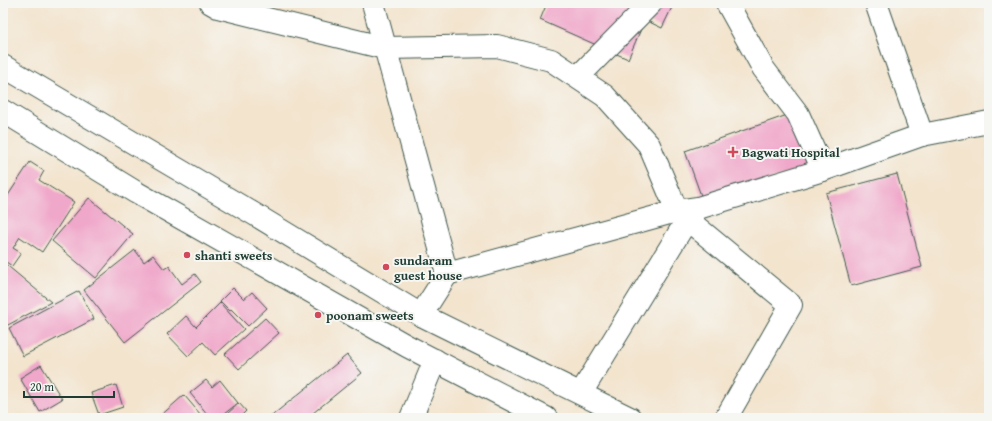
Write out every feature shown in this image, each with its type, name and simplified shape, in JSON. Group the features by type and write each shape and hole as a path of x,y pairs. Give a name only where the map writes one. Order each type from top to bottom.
{"street":[{"path":"211,3 218,7 385,48 497,46 552,60 605,96 649,145 687,213 792,305 726,418"},
{"path":"578,77 651,3"},
{"path":"727,3 763,68 798,114 823,170"},
{"path":"369,7 385,48 448,274"},
{"path":"876,8 922,135"},
{"path":"3,66 248,210 421,315 630,418"},
{"path":"3,111 137,193 407,346 546,418"},
{"path":"421,315 448,274 687,213 823,170 922,135 989,122"},
{"path":"581,393 687,213"},
{"path":"411,418 435,360"}],"building":[{"path":"547,3 674,3 662,28 645,20 628,59 540,20"},
{"path":"793,113 812,165 704,204 685,151"},
{"path":"30,162 44,171 39,180 74,202 42,252 20,237 13,248 21,253 12,266 3,260 3,203"},
{"path":"897,174 922,267 851,286 826,193"},
{"path":"89,198 133,234 96,278 52,241"},
{"path":"135,250 144,262 153,255 164,269 169,266 182,284 195,274 201,282 125,342 84,290"},
{"path":"3,262 51,302 6,326 3,325"},
{"path":"233,288 244,299 252,292 267,308 248,326 231,309 230,311 220,301"},
{"path":"79,291 94,319 23,356 9,328"},
{"path":"220,303 244,329 215,355 203,342 188,356 167,334 186,316 196,327"},
{"path":"265,318 279,333 239,369 225,354"},
{"path":"347,355 362,373 307,418 269,418"},
{"path":"41,365 62,399 40,412 20,378"},
{"path":"206,380 212,387 220,380 238,403 219,418 204,418 208,415 190,393"},
{"path":"116,385 123,407 99,415 91,393"},
{"path":"184,395 201,415 197,418 158,418"},
{"path":"239,403 246,411 240,417 241,418 229,418 226,415"}],"place":[{"name":"Bagwati Hospital","path":"733,152"},
{"name":"shanti sweets","path":"187,255"},
{"name":"sundaram guest house","path":"386,267"},
{"name":"poonam sweets","path":"318,315"}]}
